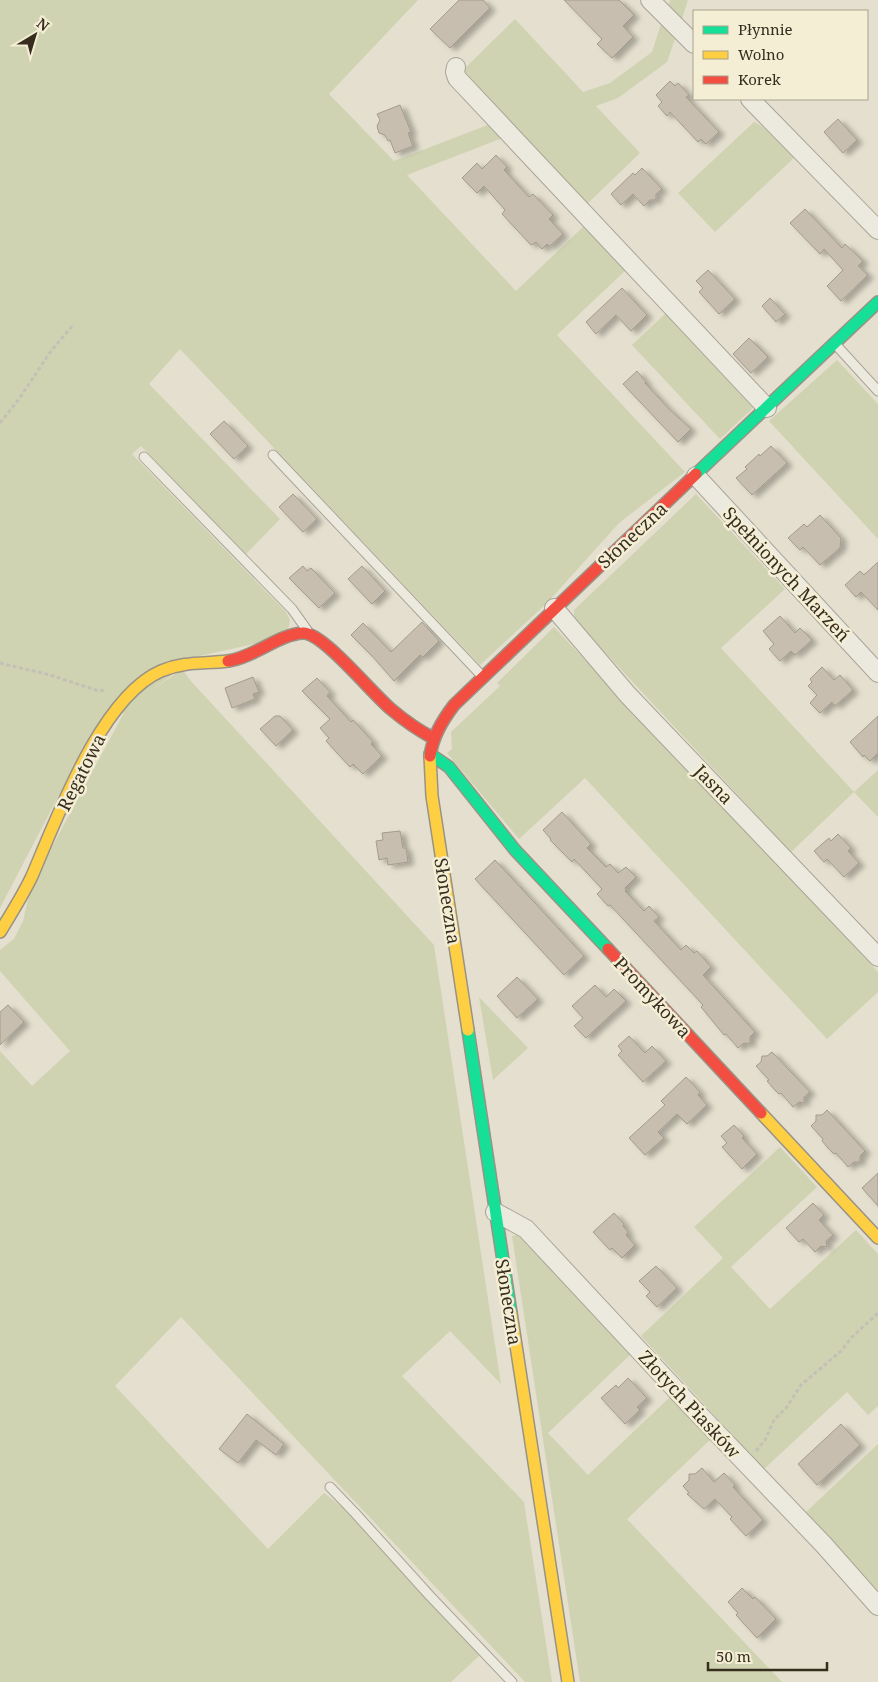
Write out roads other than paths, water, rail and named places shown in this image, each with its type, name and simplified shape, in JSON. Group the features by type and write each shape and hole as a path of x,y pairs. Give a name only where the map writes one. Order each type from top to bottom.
{"street":[{"path":"650,0 693,43"},
{"path":"456,67 457,78 766,408"},
{"path":"751,100 878,230"},
{"name":"Słoneczna","path":"568,1682 430,778 430,754 433,738 442,721 454,705 878,302"},
{"name":"Spełnionych Marzeń","path":"696,476 878,673"},
{"name":"Jasna","path":"554,608 628,695 878,957"},
{"name":"Regatowa","path":"0,932 32,878 48,836 92,744 123,701 147,679 161,671 186,662 233,660 248,656 290,636 304,633 310,634"},
{"path":"310,634 329,647 390,709 411,726 433,738"},
{"name":"Promykowa","path":"430,754 449,766 515,850 878,1238"},
{"name":"Złotych Piasków","path":"495,1212 526,1229 824,1545 878,1606"}],"lane":[{"path":"834,343 878,391"},
{"path":"274,455 483,677"},
{"path":"144,457 292,609 310,634"},
{"path":"330,1487 512,1682"}]}
